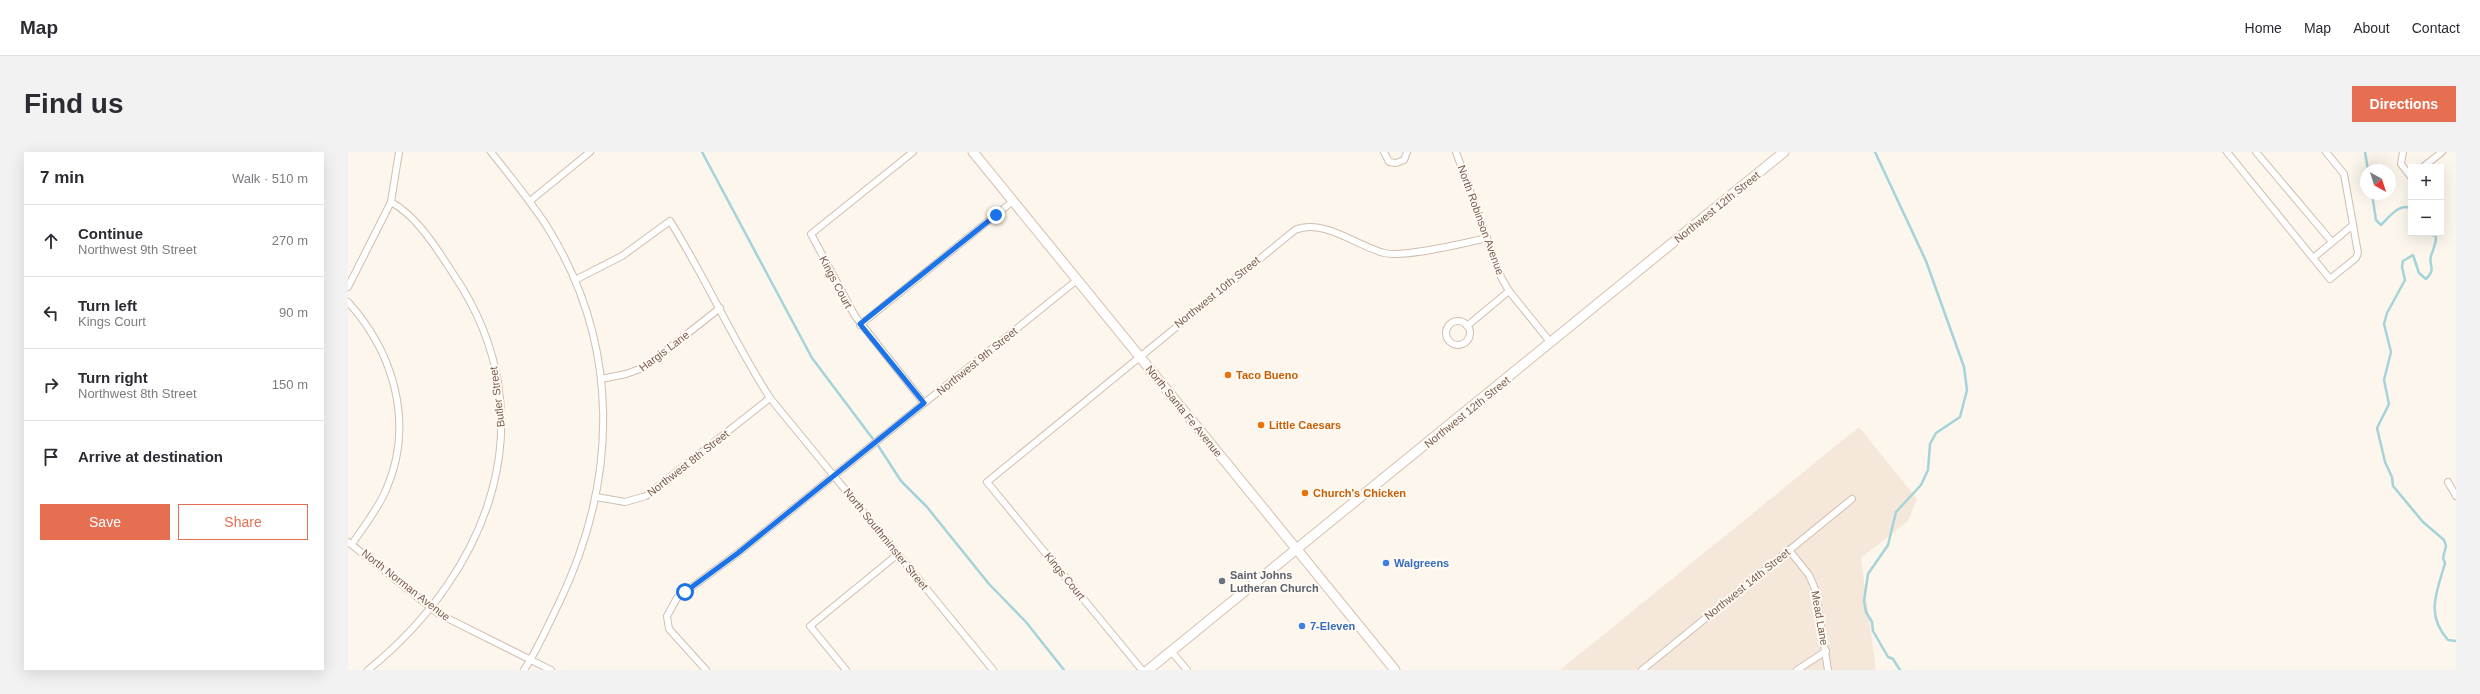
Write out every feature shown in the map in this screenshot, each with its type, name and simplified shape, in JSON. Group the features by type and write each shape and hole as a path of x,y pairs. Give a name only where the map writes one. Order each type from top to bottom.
{"main road":[{"name":"North Santa Fe Avenue","path":"973,152 1394,670"},
{"name":"Northwest 12th Street","path":"1148,670 1551,343 1774,155 1784,152"}],"street":[{"path":"348,287 391,202 398,152"},
{"path":"491,152 530,201 556,242 575,280 591,326 601,379 604,432 596,496 588,529 571,578 531,660 524,670"},
{"path":"530,201 590,152"},
{"name":"Kings Court","path":"913,152 811,234 860,324 924,403"},
{"path":"1384,152 1386,159 1396,164 1404,160 1407,152"},
{"name":"North Robinson Avenue","path":"1456,152 1501,278 1509,291 1551,343"},
{"path":"2227,152 2330,279 2356,258 2358,253 2344,174 2326,152"},
{"path":"2256,152 2332,242"},
{"path":"2403,152 2401,164 2408,173"},
{"path":"2427,164 2442,152"},
{"path":"860,324 1013,201"},
{"name":"Butler Street","path":"368,670 397,645 430,607 466,557 483,522 494,485 499,460 501,411 494,368 478,317 457,279 417,225 402,208 391,202"},
{"name":"North Southminster Street","path":"575,280 622,256 670,221 700,270 770,398 993,670"},
{"path":"2313,258 2353,225"},
{"name":"Northwest 10th Street","path":"987,482 1290,232 1299,228 1318,228 1391,254 1487,238"},
{"name":"Northwest 9th Street","path":"706,670 669,629 667,616 677,598 733,557 1077,280"},
{"path":"1467,326 1509,291"},
{"path":"348,302 375,336 391,372 399,407 400,431 393,471 386,489 378,506 350,543"},
{"name":"Hargis Lane","path":"601,379 626,374 645,367 720,308"},
{"name":"Northwest 8th Street","path":"596,496 625,502 643,498 770,398"},
{"name":"Kings Court","path":"987,482 1142,670"},
{"path":"2448,482 2456,496"},
{"name":"Northwest 14th Street","path":"1642,670 1852,499"},
{"name":"North Norman Avenue","path":"350,543 430,607 451,621 551,670"},
{"name":"Mead Lane","path":"1789,550 1813,583 1826,651 1828,670"},
{"path":"846,670 810,626 898,554"},
{"path":"1171,651 1187,670"},
{"path":"1797,670 1826,651"}],"shaded area":[{"path":"1859,427 1917,499 1908,521 1861,558 1876,670 1560,670"}],"waterway":[{"path":"702,152 812,358 879,447 901,481 927,507 989,584 1026,622 1064,670"},
{"path":"1875,152 1926,261 1964,367 1967,390 1960,417 1936,433 1930,444 1928,470 1921,485 1896,512 1888,545 1868,574 1864,601 1866,612 1872,622 1873,631 1888,657 1893,659 1900,670"},
{"path":"2365,152 2367,164"},
{"path":"2373,200 2376,220 2381,225 2395,211 2403,207 2408,208"},
{"path":"2434,236 2436,237 2435,244 2430,259 2431,272 2426,279 2419,273 2413,255 2403,261 2402,267 2405,280 2387,313 2384,324 2391,352 2384,380 2389,404 2377,428 2385,462 2392,477 2393,486 2423,522 2444,540 2446,546 2443,558 2445,563 2436,593 2435,612 2441,630 2448,640 2456,641"}],"place":[{"name":"Taco Bueno","path":"1228,375"},
{"name":"Little Caesars","path":"1261,425"},
{"name":"Church's Chicken","path":"1305,493"},
{"name":"Walgreens","path":"1386,563"},
{"name":"Saint Johns Lutheran Church","path":"1222,581"},
{"name":"7-Eleven","path":"1302,626"}],"route":[{"path":"685,592 702,581 738,553 924,403 860,324 996,215"}]}
